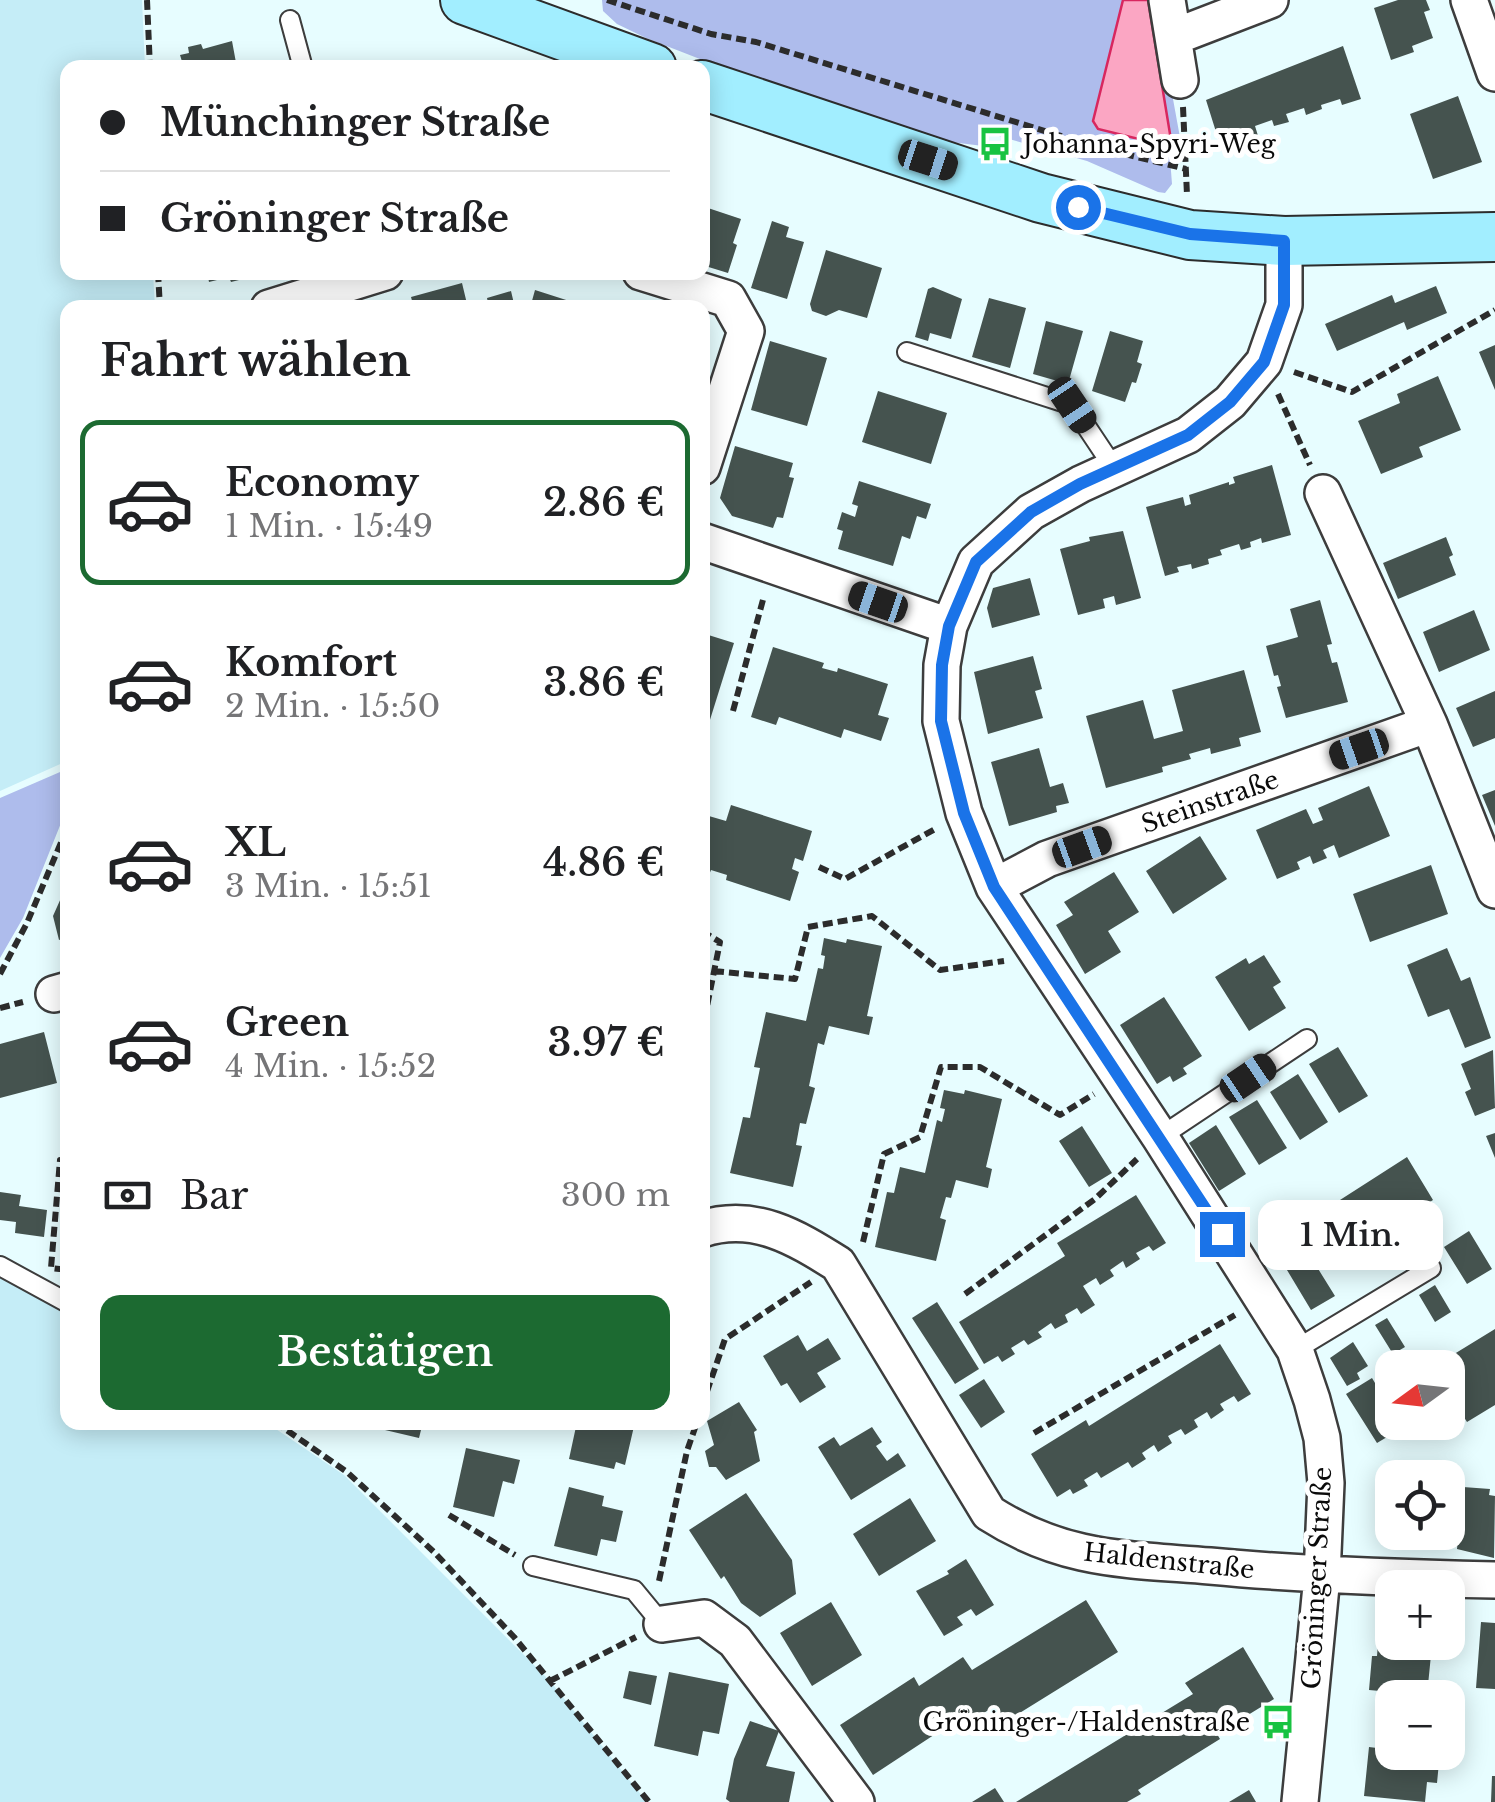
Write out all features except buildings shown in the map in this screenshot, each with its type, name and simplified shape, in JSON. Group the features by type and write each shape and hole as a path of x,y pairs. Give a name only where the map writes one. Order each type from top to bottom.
{"main road":[{"path":"465,0 630,60"},
{"path":"710,87 1041,198 1190,234 1284,241 1495,237"}],"street":[{"path":"1167,0 1180,80"},
{"path":"1174,36 1270,0"},
{"path":"1469,0 1495,72"},
{"name":"Gröninger Straße","path":"1284,241 1284,305 1264,362 1230,402 1188,435 1031,512 976,562 949,626 942,665 941,721 964,813 994,887 1295,1350 1322,1438 1326,1482 1322,1576 1300,1802"},
{"path":"294,300 359,280"},
{"path":"668,280 728,298 746,330 710,442"},
{"path":"1323,493 1429,724 1494,884"},
{"path":"710,544 949,626"},
{"name":"Steinstraße","path":"994,887 1047,859 1429,724"},
{"name":"Haldenstraße","path":"710,1227 751,1222 804,1243 851,1253 989,1514 1025,1536 1088,1555 1322,1576 1495,1580"},
{"path":"662,1624 704,1618 736,1641 856,1802"}],"lane":[{"path":"290,20 301,60"},
{"path":"906,352 1072,405 1114,468"},
{"path":"1160,1137 1307,1039"},
{"path":"0,1266 60,1300"},
{"path":"1295,1350 1431,1268"},
{"path":"533,1566 634,1590 662,1624"}],"path":[{"path":"147,0 150,60"},
{"path":"607,0 1100,148 1186,169 1180,80"},
{"path":"1264,362 1352,392 1495,310"},
{"path":"1264,362 1323,493"},
{"path":"733,711 773,566"},
{"path":"819,867 844,880 964,813"},
{"path":"0,974 60,845"},
{"path":"714,971 795,979 808,927 872,916 940,970 1040,956"},
{"path":"710,936 720,942 710,991"},
{"path":"710,1381 724,1338 851,1253 884,1154 920,1137 941,1067 980,1067 1060,1115 1120,1078"},
{"path":"964,1294 1095,1198 1160,1137"},
{"path":"60,1160 51,1268 60,1269"},
{"path":"1034,1433 1262,1299"},
{"path":"287,1430 347,1472 434,1552 550,1681 649,1802"},
{"path":"550,1681 662,1624 659,1577 695,1430"},
{"path":"449,1515 533,1566"}],"shaded area":[{"path":"0,0 142,0 145,60 60,60 60,280 153,280 155,300 60,300 60,764 0,791"},
{"path":"602,0 1155,0 1181,143 1170,158 1172,184 1165,193 1158,192 1087,161 988,133 983,146 895,135 646,38 617,24 603,11"},
{"path":"1123,0 1148,0 1171,140 1167,146 1098,129 1093,121"},
{"path":"60,772 60,826 23,918 0,958 0,798"},
{"path":"0,1272 60,1303 60,1430 277,1430 344,1475 550,1681 647,1802 0,1802"}],"place":[{"name":"Johanna-Spyri-Weg","path":"995,144"},
{"name":"Gröninger-/Haldenstraße","path":"1278,1722"}],"route":[{"path":"1078,207 1190,234 1284,241 1284,305 1264,362 1230,402 1188,435 1080,484 1031,512 976,562 949,626 942,665 941,721 964,813 994,887 1222,1234"}]}
